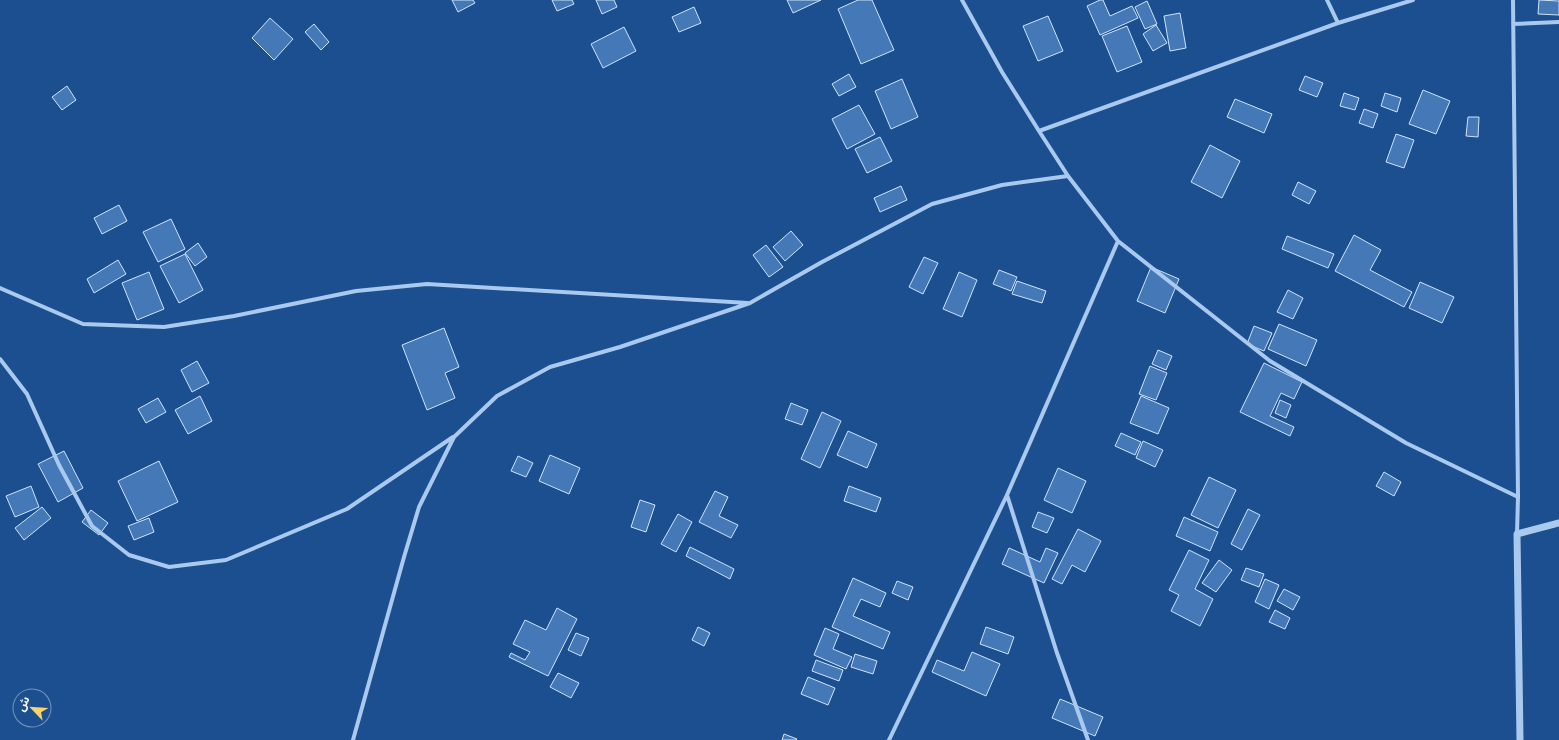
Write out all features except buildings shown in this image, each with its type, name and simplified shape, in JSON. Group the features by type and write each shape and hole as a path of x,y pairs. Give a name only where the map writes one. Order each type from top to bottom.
{"street":[{"path":"962,0 1002,72 1068,176 1118,241 1270,361 1406,442 1518,497"},
{"path":"1327,0 1338,23"},
{"path":"1039,131 1338,23 1413,0"},
{"path":"1513,0 1520,740"},
{"path":"1513,24 1559,22"},
{"path":"0,359 27,394 59,465 92,526 128,555 169,567 226,560 347,509 454,437 497,396 550,367 620,347 750,303 822,262 932,204 1002,185 1068,176"},
{"path":"889,740 1007,495 1118,241"},
{"path":"0,288 83,324 164,327 234,316 356,291 428,284 750,303"},
{"path":"353,740 419,507 454,437"},
{"path":"1007,495 1057,653 1088,740"},
{"path":"1517,534 1559,523"}]}
